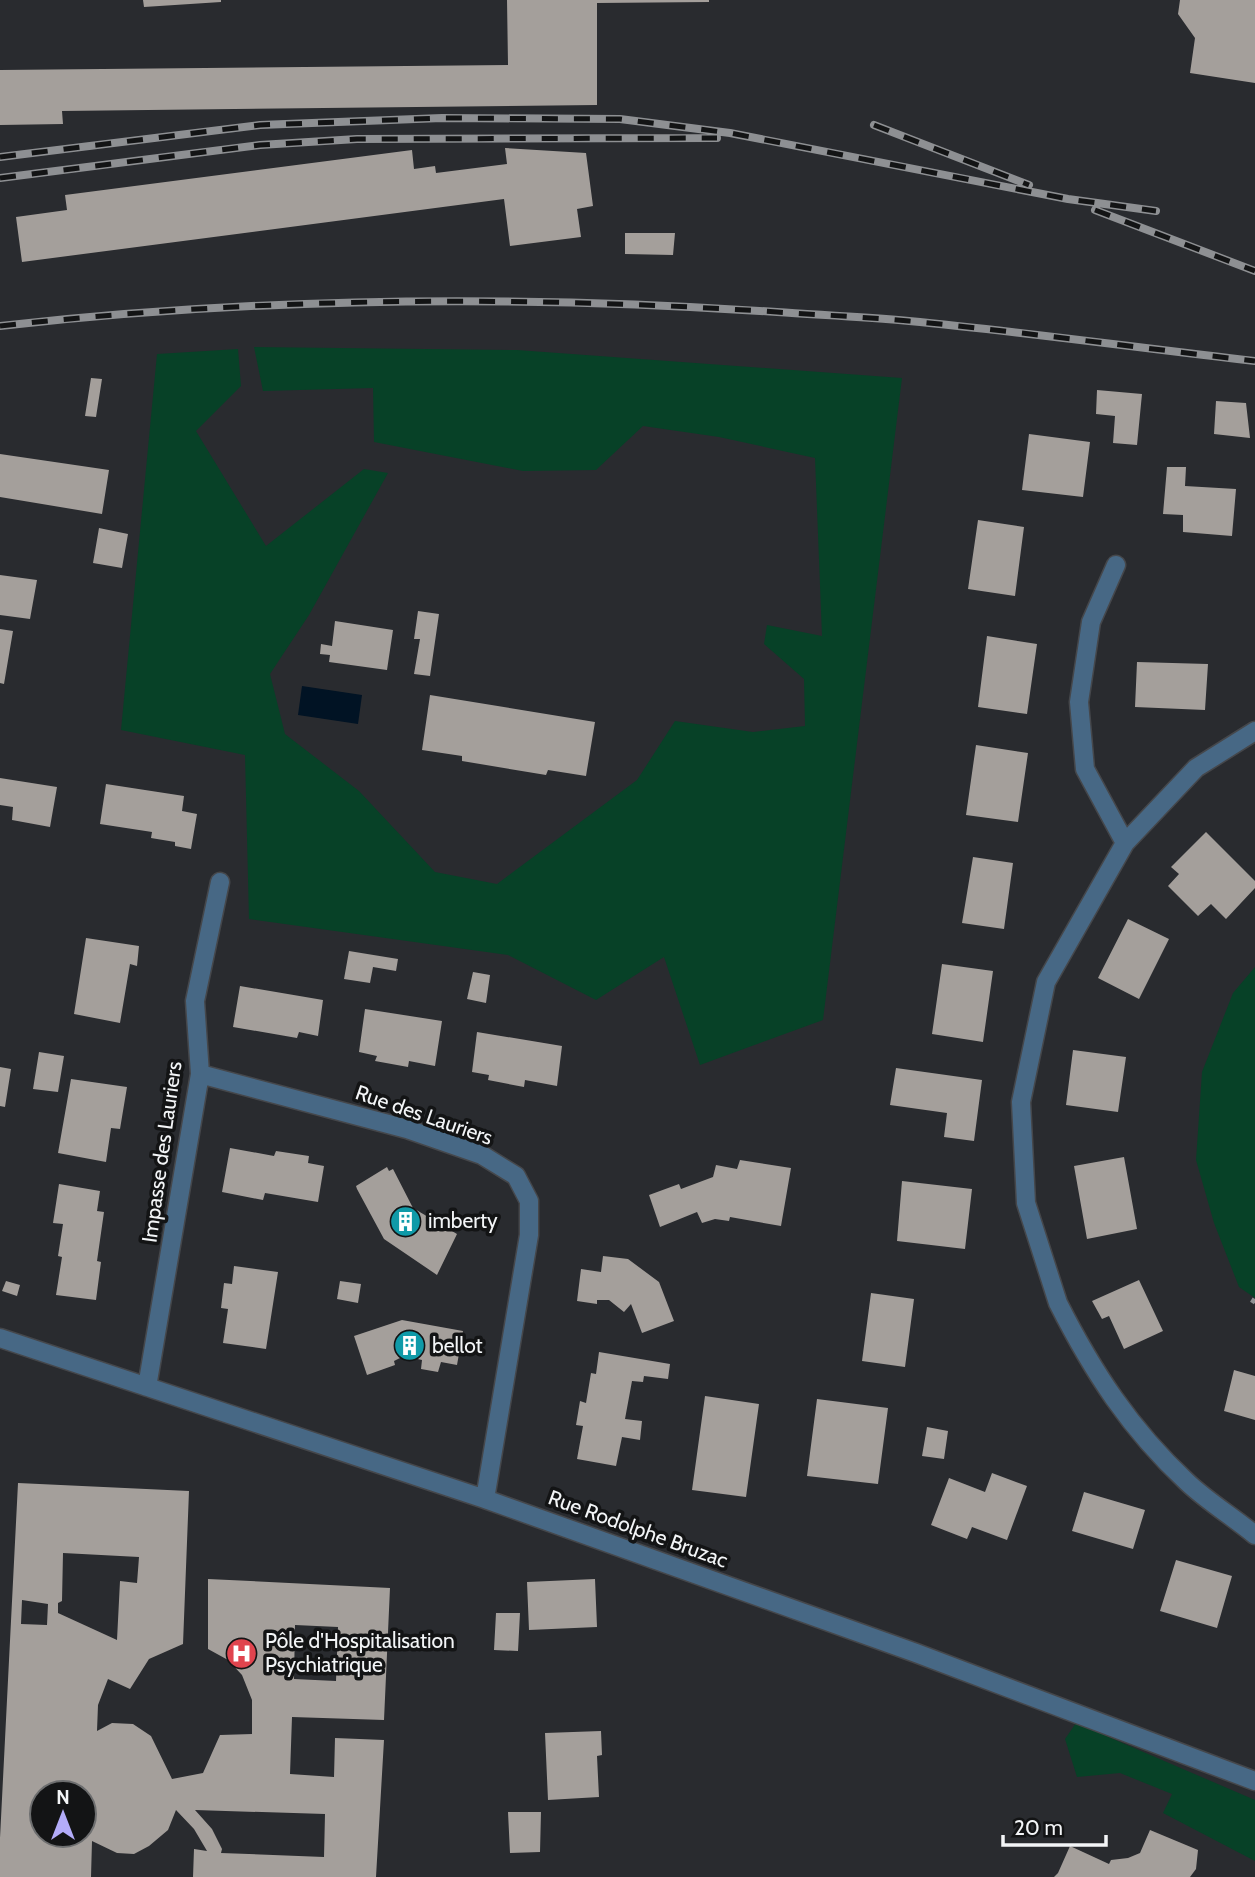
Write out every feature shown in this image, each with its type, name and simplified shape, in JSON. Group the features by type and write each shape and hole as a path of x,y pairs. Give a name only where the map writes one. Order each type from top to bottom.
{"street":[{"path":"1116,565 1091,622 1079,702 1085,769 1125,843"},
{"path":"1255,731 1196,768 1125,843 1046,982 1021,1101 1026,1203 1058,1303 1098,1377 1137,1430 1188,1483 1255,1535"},
{"name":"Impasse des Lauriers","path":"148,1387 200,1074 195,1001 220,881"},
{"name":"Rue des Lauriers","path":"200,1074 407,1129 481,1155 516,1176 529,1202 529,1235 485,1499"},
{"name":"Rue Rodolphe Bruzac","path":"0,1338 485,1499 907,1650 1255,1781"}],"green space":[{"path":"254,347 517,350 902,378 823,1020 700,1065 664,957 596,1000 508,955 249,919 245,755 121,730 157,354 238,349 241,386 196,431 266,546 364,469 388,473 309,615 270,674 285,734 359,791 435,872 497,884 637,780 675,721 753,732 805,726 804,679 764,644 767,625 822,636 815,458 719,437 643,426 596,470 523,471 374,442 373,388 263,391"},
{"path":"1255,967 1255,1298 1239,1287 1214,1223 1196,1160 1202,1072 1233,993"},
{"path":"1076,1723 1255,1800 1255,1861 1163,1813 1172,1794 1120,1773 1077,1777 1065,1739"}],"water":[{"path":"302,686 362,695 358,724 298,715"}],"building":[{"path":"143,0 221,0 221,2 144,7"},
{"path":"507,0 709,2 597,3 597,105 62,111 63,124 0,125 0,70 508,65"},
{"path":"1180,0 1255,0 1255,83 1190,73 1195,38 1178,14"},
{"path":"505,148 586,153 593,206 577,209 581,237 510,246 504,199 22,262 16,217 67,210 65,195 412,150 414,169 435,166 436,173 507,164"},
{"path":"625,233 675,233 673,255 625,254"},
{"path":"91,378 102,379 96,417 85,416"},
{"path":"1097,390 1142,394 1137,445 1113,443 1115,416 1096,414"},
{"path":"1216,401 1246,403 1250,438 1214,434"},
{"path":"1029,434 1090,442 1083,497 1022,490"},
{"path":"0,454 109,470 102,514 0,497"},
{"path":"1167,467 1186,467 1185,486 1236,489 1232,536 1183,532 1183,515 1163,514"},
{"path":"978,520 1024,527 1015,596 968,589"},
{"path":"99,528 128,534 122,568 93,563"},
{"path":"0,575 37,580 30,619 0,615"},
{"path":"418,611 439,614 430,676 414,674 420,639 414,639"},
{"path":"335,621 393,630 387,670 329,662 330,655 320,654 321,644 332,646"},
{"path":"0,629 13,631 4,684 0,683"},
{"path":"987,636 1037,644 1027,714 978,707"},
{"path":"1137,662 1208,664 1205,710 1135,707"},
{"path":"430,695 595,722 586,776 548,770 546,775 462,761 462,756 422,750"},
{"path":"976,745 1028,753 1018,822 966,815"},
{"path":"0,778 57,787 50,827 12,820 13,807 0,805"},
{"path":"106,784 184,796 182,811 197,814 191,849 175,846 175,842 151,838 152,832 100,824"},
{"path":"1206,832 1255,881 1255,888 1226,919 1211,904 1198,916 1168,886 1179,874 1171,867"},
{"path":"973,857 1013,863 1004,929 962,923"},
{"path":"1128,919 1169,939 1139,999 1098,978"},
{"path":"86,938 139,946 137,966 130,964 120,1023 74,1014"},
{"path":"349,951 398,959 396,971 373,967 370,983 344,979"},
{"path":"942,964 993,971 983,1042 932,1034"},
{"path":"473,972 490,975 486,1003 467,999"},
{"path":"240,986 323,1000 318,1036 299,1032 297,1038 233,1027"},
{"path":"365,1009 442,1021 435,1066 409,1061 408,1067 375,1061 377,1056 359,1052"},
{"path":"477,1032 562,1046 557,1086 525,1080 524,1087 488,1080 489,1075 472,1072"},
{"path":"1073,1050 1126,1057 1118,1112 1066,1105"},
{"path":"39,1052 64,1056 58,1092 33,1089"},
{"path":"0,1067 11,1069 5,1107 0,1106"},
{"path":"896,1068 982,1080 974,1141 944,1137 947,1113 890,1105"},
{"path":"71,1079 127,1087 120,1129 111,1128 106,1162 58,1153"},
{"path":"230,1148 274,1156 276,1151 309,1156 308,1163 324,1166 318,1202 265,1193 263,1200 222,1192"},
{"path":"1124,1157 1137,1229 1087,1239 1074,1166"},
{"path":"740,1160 791,1168 781,1226 730,1217 729,1221 715,1219 702,1223 697,1212 660,1227 649,1195 679,1184 681,1189 713,1177 716,1165 737,1169"},
{"name":"imberty","path":"387,1167 389,1171 393,1169 413,1208 457,1234 437,1275 384,1239 357,1189 356,1186"},
{"path":"902,1181 972,1189 965,1249 897,1241"},
{"path":"59,1184 100,1191 97,1211 104,1212 97,1261 101,1262 96,1300 56,1295 62,1257 58,1256 63,1224 53,1223"},
{"path":"603,1256 628,1259 659,1282 674,1321 642,1333 631,1304 624,1312 609,1300 597,1300 597,1304 577,1301 581,1269 601,1272"},
{"path":"234,1266 278,1272 266,1349 223,1343 228,1309 221,1308 224,1283 232,1284"},
{"path":"1139,1280 1163,1331 1124,1349 1109,1316 1102,1319 1092,1301"},
{"path":"6,1281 20,1285 17,1296 2,1291"},
{"path":"340,1281 361,1284 358,1303 337,1299"},
{"path":"871,1293 914,1299 905,1367 862,1361"},
{"name":"bellot","path":"402,1320 463,1331 457,1365 441,1362 438,1372 421,1369 422,1360 404,1356 394,1361 395,1365 367,1375 354,1336"},
{"path":"599,1352 670,1364 668,1379 644,1376 643,1382 632,1381 625,1419 642,1421 640,1440 622,1437 616,1466 577,1459 583,1426 576,1425 580,1401 586,1403 591,1373 596,1374"},
{"path":"1234,1370 1255,1376 1255,1420 1224,1411"},
{"path":"705,1396 759,1404 746,1497 692,1490"},
{"path":"817,1399 888,1408 878,1484 807,1476"},
{"path":"927,1427 948,1431 944,1459 922,1456"},
{"path":"992,1473 1027,1486 1007,1540 972,1527 967,1539 931,1525 949,1478 985,1492"},
{"path":"18,1483 189,1491 183,1644 149,1659 130,1689 108,1679 98,1705 97,1731 112,1723 133,1724 151,1736 172,1779 203,1773 220,1735 252,1734 252,1700 242,1675 228,1660 208,1649 208,1579 390,1588 384,1720 292,1717 290,1774 334,1777 335,1738 384,1740 376,1877 193,1877 194,1849 207,1851 194,1829 176,1810 168,1830 149,1846 134,1854 117,1853 98,1844 98,1779 28,1779 28,1849 92,1849 91,1877 0,1877","holes":["63,1553 139,1557 137,1583 120,1581 117,1640 58,1613 58,1603 62,1601","22,1600 48,1604 47,1625 21,1624","295,1625 338,1627 336,1681 294,1679","195,1810 325,1814 324,1857 221,1853 222,1849 212,1829"]},
{"path":"1084,1492 1145,1510 1133,1549 1072,1531"},
{"path":"1176,1560 1232,1576 1217,1628 1160,1611"},
{"path":"595,1579 597,1627 529,1630 527,1582"},
{"path":"496,1613 520,1613 518,1651 494,1650"},
{"path":"601,1731 602,1755 597,1756 599,1797 548,1800 545,1733"},
{"path":"508,1812 541,1812 540,1852 510,1853"},
{"path":"1150,1830 1198,1850 1196,1869 1190,1877 1054,1877 1070,1846 1109,1864 1111,1860 1140,1853"}],"railway":[{"path":"0,157 260,125 442,118 620,119 730,133 1068,199 1156,211"},
{"path":"874,125 1029,185"},
{"path":"0,178 260,145 357,139 717,138"},
{"path":"1095,210 1255,271"},
{"path":"0,326 97,316 291,304 485,301 583,303 909,321 1255,361"}],"place":[{"name":"imberty","path":"405,1221"},
{"name":"bellot","path":"409,1346"},
{"name":"Pôle d'Hospitalisation Psychiatrique","path":"242,1653"}]}
